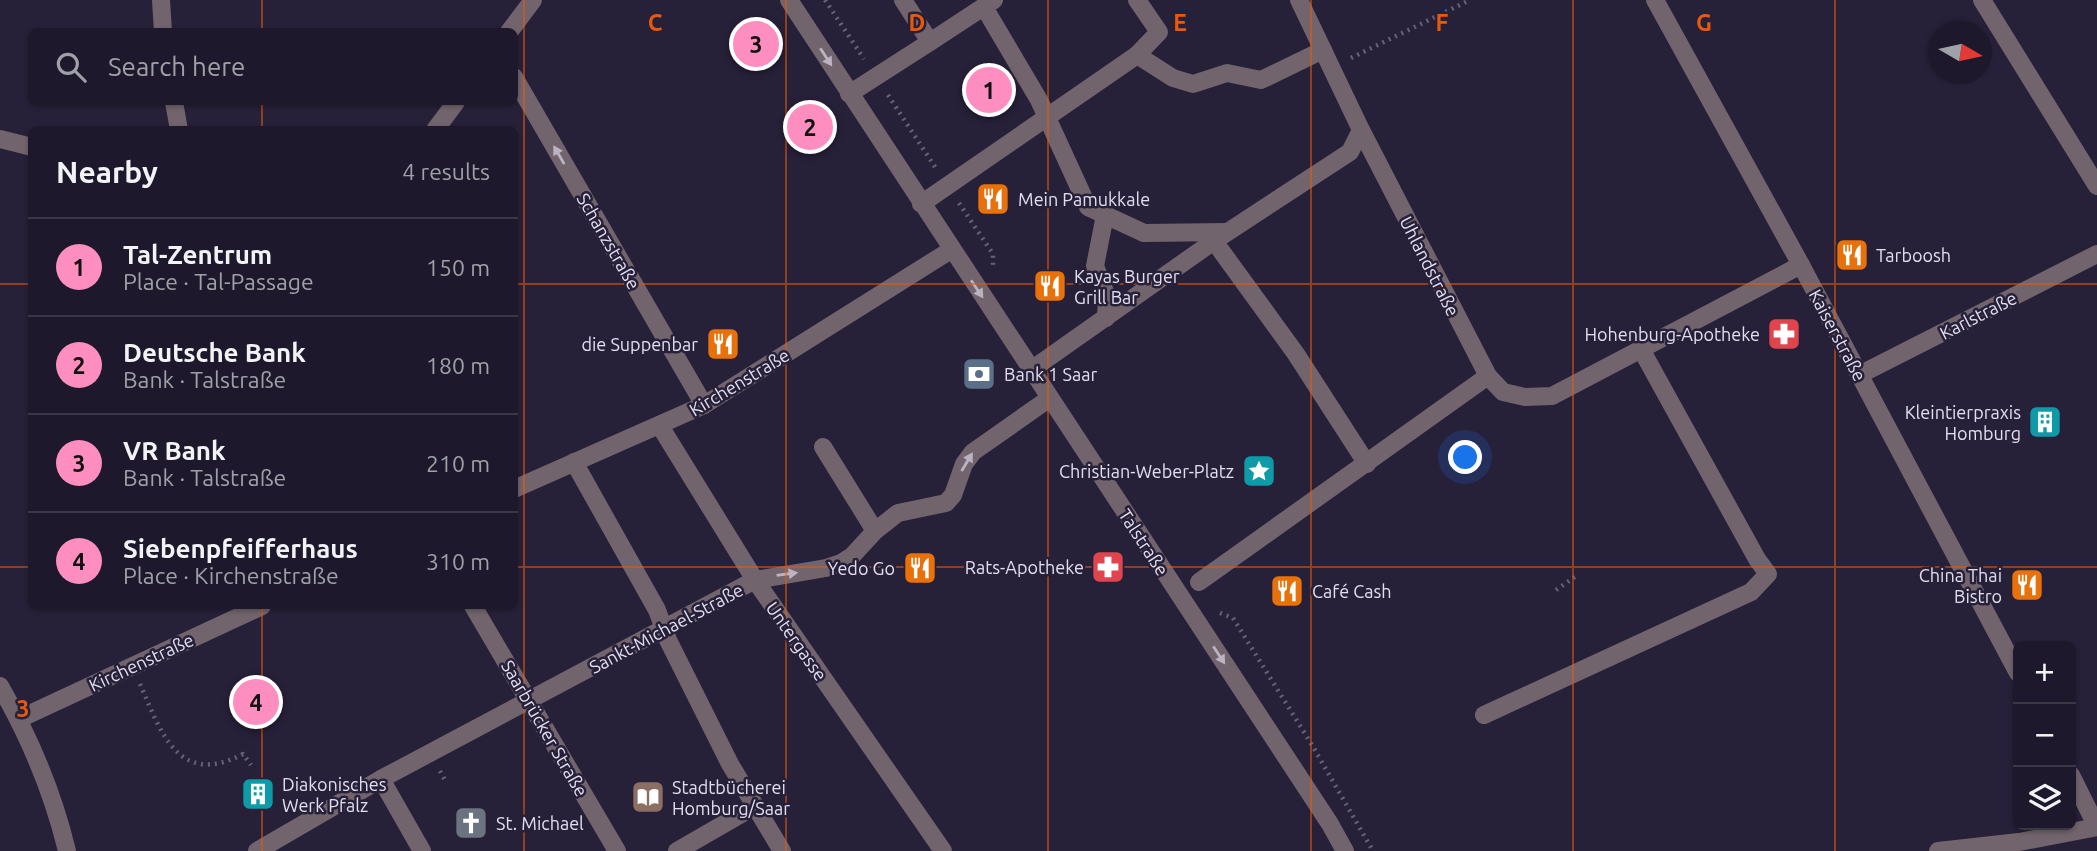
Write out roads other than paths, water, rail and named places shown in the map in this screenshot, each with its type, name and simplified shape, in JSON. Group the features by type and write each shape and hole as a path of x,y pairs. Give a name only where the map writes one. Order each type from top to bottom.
{"street":[{"path":"161,0 163,28"},
{"path":"512,28 533,0"},
{"name":"Talstraße","path":"789,0 1330,824 1345,851"},
{"path":"903,0 930,42"},
{"path":"921,204 1137,55 1159,32 1137,0"},
{"name":"Uhlandstraße","path":"1299,0 1361,130 1488,376 1503,392 1525,397 1552,396 1801,265"},
{"name":"Kaiserstraße","path":"1655,0 1801,265 2013,664"},
{"path":"1982,0 2097,186"},
{"path":"849,94 989,3 1088,207 1144,233 1221,237"},
{"path":"1137,55 1173,78 1193,84 1227,73 1261,80 1323,50"},
{"name":"Schanzstraße","path":"518,85 704,405"},
{"path":"174,105 177,126"},
{"path":"438,126 454,105"},
{"path":"1031,370 1221,237 1350,152 1361,130"},
{"path":"0,139 28,146"},
{"path":"1105,215 1095,266 1107,297 1106,318"},
{"path":"1221,237 1367,464"},
{"name":"Kirchenstraße","path":"518,487 704,405 951,250"},
{"name":"Karlstraße","path":"1859,375 2097,254"},
{"path":"1484,715 1751,592 1768,573 1757,559 1641,349"},
{"path":"1199,582 1488,376"},
{"name":"Sankt-Michael-Straße","path":"257,851 381,779 755,580 841,563 898,513 946,503 953,495 964,464 973,452 1050,398"},
{"name":"Untergasse","path":"660,426 755,580 943,851"},
{"path":"822,447 875,531"},
{"path":"574,462 657,610 730,764 782,851"},
{"name":"Kirchenstraße","path":"19,719 256,609"},
{"name":"Saarbrücker Straße","path":"475,609 617,851"},
{"path":"0,686 40,765 60,820 67,851"},
{"path":"381,779 422,851"},
{"path":"1938,851 2013,847 2097,827 2076,785"},
{"path":"677,851 755,806"}],"place":[{"name":"VR Bank","path":"756,44"},
{"name":"Tal-Zentrum","path":"989,90"},
{"name":"Deutsche Bank","path":"810,127"},
{"name":"Mein Pamukkale","path":"993,199"},
{"name":"Tarboosh","path":"1852,255"},
{"name":"Kayas Burger Grill Bar","path":"1050,286"},
{"name":"Hohenburg-Apotheke","path":"1784,334"},
{"name":"die Suppenbar","path":"723,344"},
{"name":"Bank 1 Saar","path":"979,374"},
{"name":"Kleintierpraxis Homburg","path":"2045,422"},
{"name":"Christian-Weber-Platz","path":"1259,471"},
{"name":"Rats-Apotheke","path":"1108,567"},
{"name":"Yedo Go","path":"920,568"},
{"name":"China Thai Bistro","path":"2027,585"},
{"name":"Café Cash","path":"1287,591"},
{"name":"Siebenpfeifferhaus","path":"256,702"},
{"name":"Diakonisches Werk Pfalz","path":"258,794"},
{"name":"Stadtbücherei Homburg/Saar","path":"648,797"},
{"name":"St. Michael","path":"471,823"}]}
